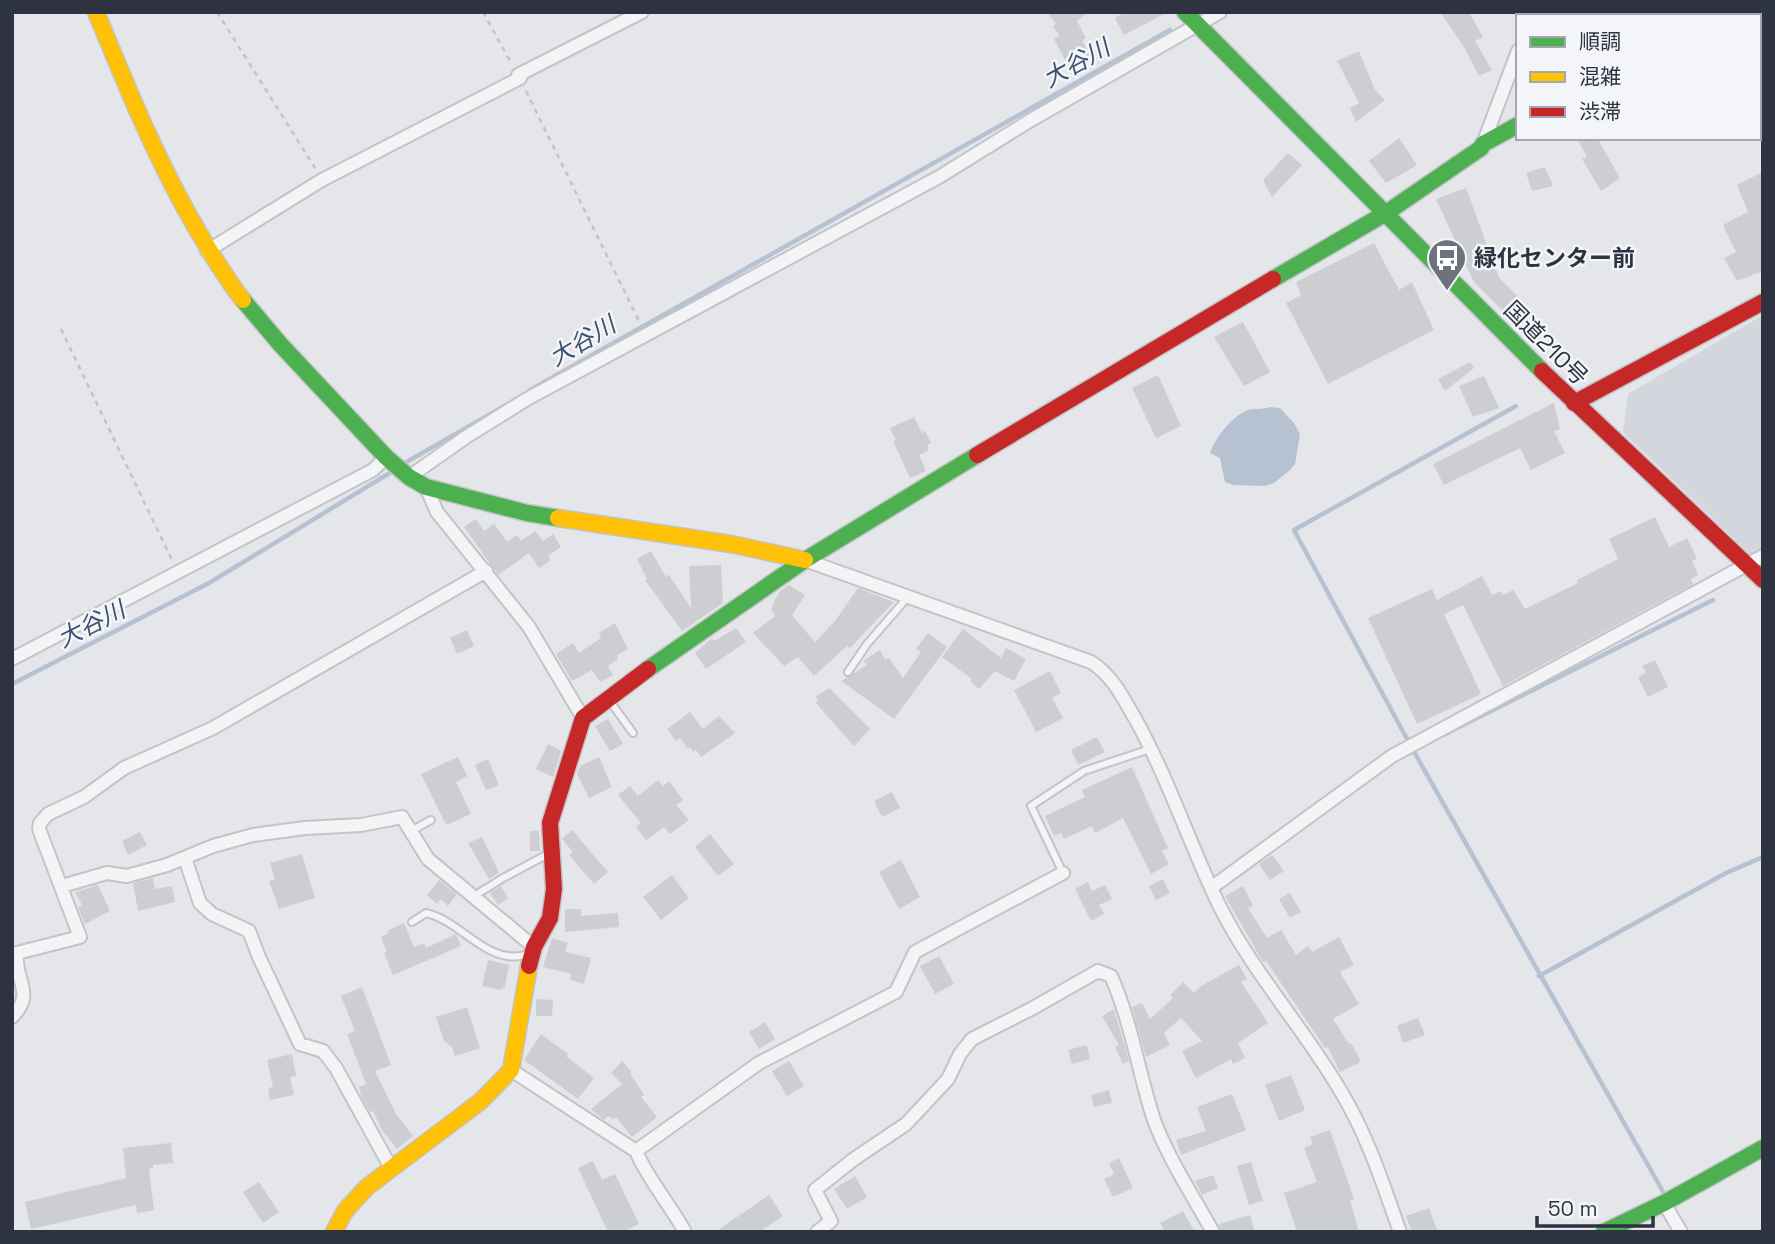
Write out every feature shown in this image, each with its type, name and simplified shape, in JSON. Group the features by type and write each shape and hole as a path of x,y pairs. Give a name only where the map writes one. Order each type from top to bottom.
{"main road":[{"path":"96,12 173,189 207,251 246,307 386,457 409,477 426,488 527,513 731,544 805,561"},
{"name":"国道210号","path":"1185,12 1574,404 1763,580"},
{"path":"334,1232 345,1211 367,1187 481,1101 511,1070 526,981 534,950 550,918 554,890 550,822 583,718 607,698 805,561 1111,374 1386,213 1481,148 1483,144 1516,126"},
{"path":"1574,404 1763,302"},
{"path":"1604,1232 1705,1182 1763,1148"}],"street":[{"path":"207,251 322,180 642,12"},
{"path":"409,477 527,399 939,177 1031,120 1220,12"},
{"path":"1483,144 1516,56"},
{"path":"12,659 373,470 386,457"},
{"path":"426,488 438,512 529,627 583,718"},
{"path":"1211,888 1392,756 1763,556"},
{"path":"805,561 1091,662 1103,670 1116,685 1151,748 1227,923 1341,1091 1378,1169 1400,1232"},
{"path":"12,1017 22,1008 25,996 16,953 80,937 39,828 48,814 84,797 124,768 214,728 486,571"},
{"path":"62,886 107,873 127,876 253,835 305,828 361,825 402,817 428,859 534,950"},
{"path":"185,858 200,903 212,914 249,931 300,1044 323,1051 336,1068 391,1168"},
{"path":"636,1152 759,1063 896,992 915,952 1063,873"},
{"path":"817,1232 831,1221 816,1190 855,1159 906,1125 948,1079 960,1054 972,1039 1098,971 1111,976 1120,997 1154,1119 1184,1181 1213,1232"},
{"path":"511,1070 636,1152 643,1169 671,1206 685,1232"},
{"path":"1664,1203 1681,1232"}],"lane":[{"path":"848,672 867,644 907,598"},
{"path":"607,698 632,733"},
{"path":"1063,873 1031,806 1084,771 1151,748"},
{"path":"411,831 432,820"},
{"path":"473,897 552,852"},
{"path":"412,922 426,913 440,916 487,950 515,958 534,950"}],"path":[{"path":"217,12 322,180"},
{"path":"483,12 519,77 645,335"},
{"path":"61,329 178,573"}],"shaded area":[{"path":"1763,315 1763,548 1750,554 1623,432 1628,394"}],"water":[{"path":"1270,407 1280,408 1300,434 1295,464 1274,483 1265,486 1233,485 1225,482 1220,458 1210,453 1216,440 1242,413"}],"building":[{"path":"1047,12 1088,12 1077,21 1086,38 1082,40 1092,60 1071,71 1054,39 1060,36 1053,26 1056,24"},
{"path":"1125,12 1168,12 1124,35 1115,18"},
{"path":"1440,12 1469,12 1483,37 1475,41 1492,70 1479,76 1464,47"},
{"path":"1359,51 1375,90 1385,100 1356,122 1350,108 1359,103 1337,61"},
{"path":"1399,138 1417,165 1386,183 1369,161"},
{"path":"1578,140 1598,140 1620,178 1601,191 1582,159 1587,157"},
{"path":"1288,153 1302,165 1272,197 1263,180"},
{"path":"1545,167 1553,186 1532,191 1526,173"},
{"path":"1763,172 1763,271 1737,281 1724,258 1736,252 1723,225 1748,212 1737,185"},
{"path":"1466,188 1499,278 1524,303 1508,316 1474,282 1436,199"},
{"path":"1374,243 1399,290 1412,282 1434,330 1328,384 1286,303 1301,295 1296,282"},
{"path":"1243,322 1270,372 1244,386 1214,337"},
{"path":"1470,362 1474,368 1445,391 1438,379"},
{"path":"1158,375 1181,426 1156,438 1132,388"},
{"path":"1484,376 1499,408 1473,417 1459,386"},
{"path":"1554,403 1560,429 1554,431 1565,453 1531,470 1520,448 1444,485 1433,464"},
{"path":"914,417 931,443 927,445 929,450 919,455 926,471 910,478 890,428"},
{"path":"1655,517 1669,547 1687,538 1697,559 1692,561 1698,575 1691,579 1693,584 1503,686 1463,605 1444,614 1481,694 1417,724 1368,618 1432,589 1437,600 1482,576 1492,595 1501,591 1503,595 1513,590 1525,609 1578,583 1577,580 1618,559 1609,539"},
{"path":"476,519 484,531 494,524 507,542 517,535 521,541 535,531 543,541 553,534 561,547 548,556 551,560 539,568 529,553 498,575 464,527"},
{"path":"651,551 666,577 669,575 691,608 689,566 721,565 723,603 682,631 645,580 647,579 637,559"},
{"path":"789,585 805,595 792,615 815,642 835,621 858,588 894,602 850,648 847,646 814,676 798,657 784,666 753,633 775,616 771,610 775,600 780,591"},
{"path":"615,623 628,649 617,655 618,659 608,666 613,675 600,682 592,670 572,681 556,654 573,643 579,653 601,638 599,633"},
{"path":"736,628 746,642 706,669 695,653 712,638 714,641"},
{"path":"963,629 1001,658 1006,648 1026,659 1014,681 995,671 979,689 970,681 972,679 942,657"},
{"path":"467,630 474,646 457,654 450,638"},
{"path":"928,633 947,647 894,719 841,681 867,665 863,661 880,650 885,660 889,658 903,678 921,652 916,649"},
{"path":"1655,660 1668,687 1648,697 1638,677 1646,673 1642,666"},
{"path":"1050,671 1061,693 1052,698 1063,718 1036,732 1014,690"},
{"path":"829,688 870,729 854,746 816,703 818,700 815,697"},
{"path":"690,712 703,729 719,716 735,733 701,757 696,750 693,752 690,747 688,749 680,738 676,741 667,729"},
{"path":"608,719 623,744 610,751 595,726"},
{"path":"1097,737 1105,752 1078,765 1071,750"},
{"path":"548,744 561,751 553,777 536,769"},
{"path":"458,757 467,776 456,782 471,814 446,825 421,774"},
{"path":"599,757 612,787 589,798 577,774 580,766"},
{"path":"488,759 499,785 486,790 475,765"},
{"path":"1132,767 1168,848 1162,851 1169,864 1151,874 1123,818 1095,833 1092,826 1064,839 1061,833 1054,836 1045,816 1085,797 1082,790"},
{"path":"658,780 663,786 669,781 683,800 676,805 689,820 670,834 664,827 646,840 636,827 641,823 618,795 630,786 638,796"},
{"path":"892,792 900,808 882,817 874,801"},
{"path":"572,830 608,872 594,884 569,855 573,852 562,839"},
{"path":"530,831 539,831 540,851 530,851"},
{"path":"140,832 147,845 128,855 122,841"},
{"path":"710,834 734,864 718,876 695,847"},
{"path":"482,837 499,873 489,879 468,843"},
{"path":"302,854 315,898 279,909 269,881 275,880 270,863"},
{"path":"1272,855 1284,871 1270,880 1259,864"},
{"path":"901,860 920,897 899,909 879,872"},
{"path":"672,875 689,898 661,920 643,897"},
{"path":"153,878 155,889 172,886 175,902 138,911 133,883"},
{"path":"1163,879 1170,893 1156,900 1149,886"},
{"path":"439,880 457,894 448,906 441,899 437,904 427,895"},
{"path":"1088,882 1092,891 1105,885 1112,899 1099,905 1104,914 1091,921 1075,889"},
{"path":"98,885 110,911 85,924 78,907 82,905 75,892"},
{"path":"501,886 508,898 498,905 490,893"},
{"path":"1243,886 1253,905 1248,908 1267,938 1281,930 1296,955 1308,946 1312,952 1339,937 1354,965 1340,972 1359,1004 1333,1019 1361,1062 1340,1072 1328,1047 1325,1048 1266,961 1263,962 1225,896"},
{"path":"1290,893 1301,912 1290,918 1279,899"},
{"path":"565,909 581,909 581,916 618,913 619,927 565,932"},
{"path":"404,923 414,947 424,943 426,948 456,934 461,946 393,975 381,937"},
{"path":"552,938 568,943 565,952 591,958 584,984 570,980 571,974 543,967"},
{"path":"939,956 954,984 935,994 920,966"},
{"path":"488,960 509,965 505,987 500,990 482,986"},
{"path":"1239,965 1247,979 1241,982 1268,1023 1238,1043 1245,1058 1233,1064 1231,1059 1196,1078 1182,1051 1202,1041 1181,1018 1164,1033 1170,1045 1146,1057 1132,1007 1142,1003 1150,1019 1173,998 1170,995 1183,982 1194,993 1201,986"},
{"path":"362,987 391,1065 375,1071 396,1114 413,1136 397,1149 361,1096 359,1087 366,1084 347,1034 355,1031 341,996"},
{"path":"536,999 553,1000 552,1016 536,1016"},
{"path":"467,1007 480,1048 455,1056 452,1047 444,1041 436,1017"},
{"path":"1114,1009 1129,1061 1123,1064 1115,1047 1119,1045 1102,1016"},
{"path":"1418,1018 1425,1035 1403,1043 1397,1026"},
{"path":"765,1022 775,1039 759,1049 749,1032"},
{"path":"541,1034 594,1078 578,1099 524,1060"},
{"path":"1087,1045 1090,1059 1072,1064 1068,1050"},
{"path":"292,1054 296,1076 290,1077 294,1095 270,1100 268,1089 273,1086 267,1060"},
{"path":"622,1061 632,1072 630,1073 644,1095 641,1097 657,1117 632,1137 616,1117 613,1119 608,1116 604,1120 591,1109 622,1084 611,1073"},
{"path":"789,1061 804,1086 787,1096 772,1071"},
{"path":"1291,1075 1305,1110 1279,1121 1265,1085"},
{"path":"1109,1090 1112,1103 1094,1107 1091,1095"},
{"path":"1232,1094 1246,1130 1181,1155 1176,1140 1206,1131 1197,1107"},
{"path":"1330,1130 1354,1199 1350,1200 1359,1232 1297,1232 1284,1193 1317,1182 1304,1148 1313,1144 1310,1137"},
{"path":"171,1143 173,1163 153,1165 153,1168 149,1169 154,1210 137,1213 136,1205 31,1229 25,1202 126,1178 123,1148"},
{"path":"1119,1158 1133,1188 1113,1197 1104,1179 1114,1174 1109,1163"},
{"path":"593,1161 602,1180 615,1174 639,1224 623,1232 608,1232 578,1168"},
{"path":"1251,1162 1263,1201 1249,1205 1237,1166"},
{"path":"1213,1175 1218,1188 1202,1195 1195,1181"},
{"path":"855,1176 867,1197 847,1209 834,1189"},
{"path":"259,1182 279,1212 263,1223 243,1192"},
{"path":"769,1195 783,1216 759,1232 715,1232"},
{"path":"1429,1208 1438,1232 1412,1232 1406,1216"},
{"path":"1183,1211 1195,1232 1165,1232 1160,1223"},
{"path":"1250,1215 1255,1232 1222,1232 1219,1224"}],"waterway":[{"name":"大谷川","path":"530,390 1170,30"},
{"name":"大谷川","path":"403,464 520,397"},
{"path":"1516,406 1294,530 1413,750 1666,1197"},
{"name":"大谷川","path":"12,684 209,583 393,471"},
{"path":"1445,734 1713,600"},
{"path":"1539,976 1726,873 1763,857"}],"traffic: fast":[{"path":"1185,12 1542,371"},
{"path":"1273,279 1386,213 1481,148 1483,144 1516,126"},
{"path":"243,300 280,344 386,457 409,477 426,487 527,513 558,518"},
{"path":"648,669 805,560 977,455"},
{"path":"1604,1232 1664,1203 1763,1148"}],"traffic: slow":[{"path":"96,12 143,124 170,179 209,250 243,300"},
{"path":"558,518 731,544 805,560"},
{"path":"334,1232 345,1211 367,1187 481,1101 511,1070 529,966"}],"traffic: jam":[{"path":"977,455 1273,279"},
{"path":"1574,403 1763,302"},
{"path":"1542,371 1763,580"},
{"path":"529,966 534,947 550,918 554,889 550,823 583,718 648,669"}],"place":[{"name":"緑化センター前","path":"1447,292"}]}
